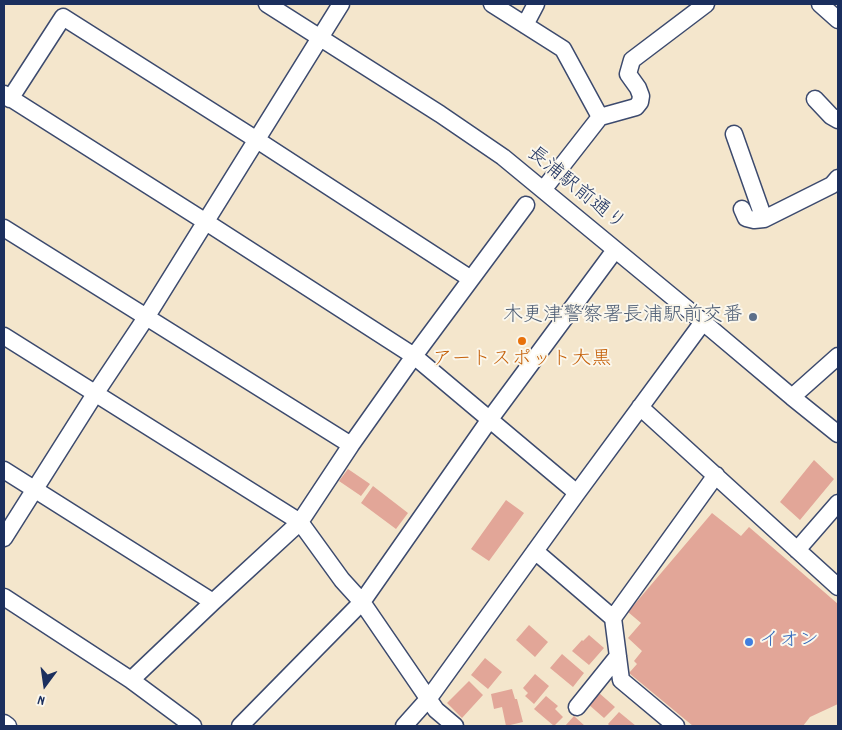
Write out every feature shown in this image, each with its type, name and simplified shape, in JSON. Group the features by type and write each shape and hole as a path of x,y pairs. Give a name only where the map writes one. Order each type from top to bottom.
{"street":[{"name":"長浦駅前通り","path":"267,4 456,125 503,158 838,434"},
{"path":"4,538 34,488 147,316 341,4"},
{"path":"492,4 563,50 600,117"},
{"path":"525,25 536,4"},
{"path":"543,190 600,117 636,107 640,102 641,96 638,88 628,74 632,60 706,4"},
{"path":"820,4 838,20"},
{"path":"471,279 257,140 63,18 7,96 414,356 576,492"},
{"path":"815,99 831,116 838,120"},
{"path":"734,134 764,218"},
{"path":"742,209 746,218 754,220 764,218 832,185 838,178"},
{"path":"131,680 300,522 351,445 414,356 526,205"},
{"path":"4,228 351,445"},
{"path":"240,726 362,602 490,419 615,250"},
{"path":"404,726 429,698 576,492 703,322"},
{"path":"4,336 300,522 342,580 362,602 436,710 455,726"},
{"path":"792,397 838,356"},
{"path":"640,407 838,588"},
{"path":"4,470 213,602"},
{"path":"613,618 716,475"},
{"path":"797,550 838,504"},
{"path":"535,551 613,618 621,680 676,726"},
{"path":"4,597 131,680 193,726"},
{"path":"578,707 618,656"},
{"path":"4,723 8,726"}],"building":[{"path":"814,460 834,479 800,520 780,502"},
{"path":"348,469 370,484 361,496 339,481"},
{"path":"373,486 408,513 396,529 361,503"},
{"path":"506,500 524,513 489,561 471,549"},
{"path":"712,513 741,536 749,527 838,604 838,704 810,717 803,726 693,726 629,673 637,664 634,661 642,651 628,638 641,623 628,612"},
{"path":"529,625 548,642 535,657 516,640"},
{"path":"589,635 604,648 589,665 572,651"},
{"path":"562,654 584,673 573,687 550,668"},
{"path":"485,658 502,672 488,689 471,675"},
{"path":"535,674 549,686 534,704 525,696 528,693 523,688"},
{"path":"469,681 483,695 462,718 447,703"},
{"path":"512,689 515,699 517,699 523,722 506,726 502,707 494,709 491,694"},
{"path":"598,692 615,707 604,718 588,704"},
{"path":"546,696 558,706 555,709 563,717 554,726 534,709"},
{"path":"619,712 636,726 610,726 608,724"},
{"path":"574,716 585,726 565,726"}],"place":[{"name":"木更津警察署長浦駅前交番","path":"753,317"},
{"name":"アートスポット大黒","path":"522,341"},
{"name":"イオン","path":"749,642"}]}
